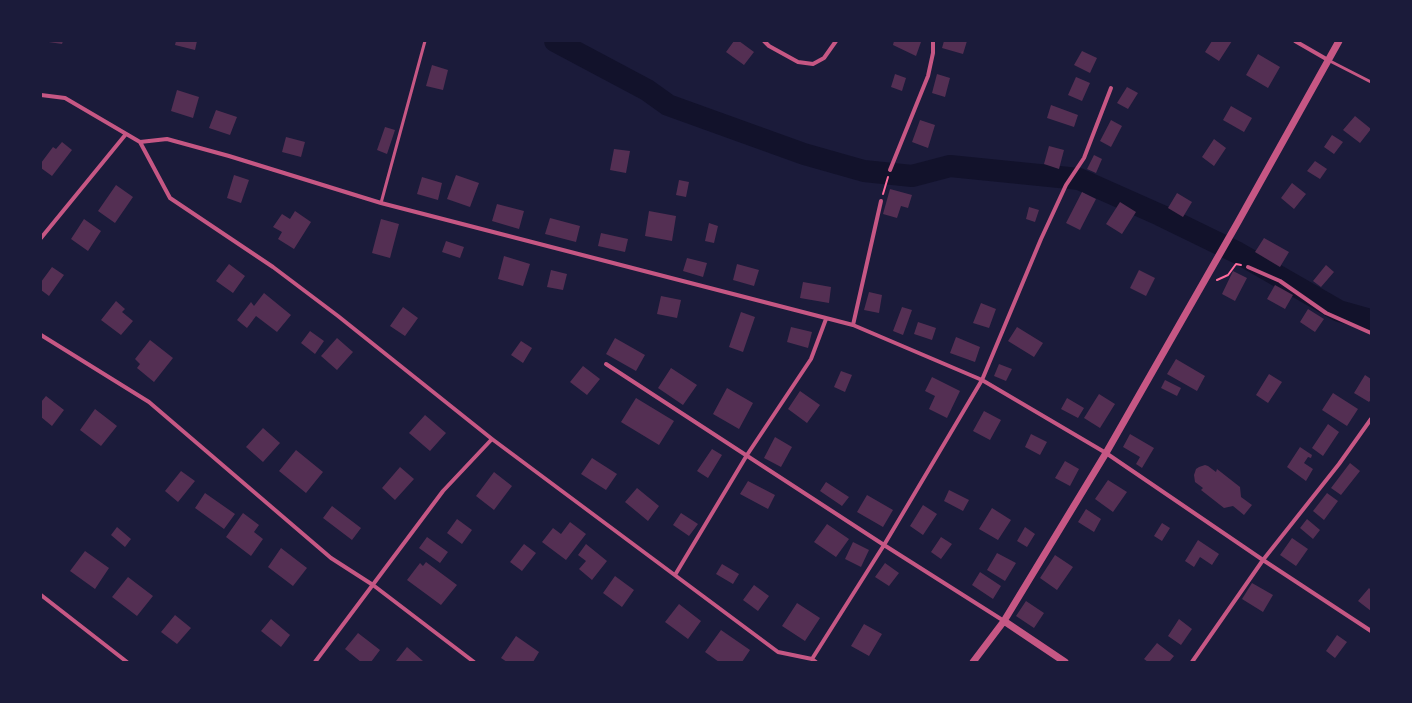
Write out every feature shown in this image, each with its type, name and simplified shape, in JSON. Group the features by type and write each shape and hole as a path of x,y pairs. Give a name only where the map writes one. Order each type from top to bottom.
{"street":[{"path":"764,41 769,46 798,62 813,64 824,58 836,41"},
{"path":"890,170 928,76 933,53 933,41"},
{"path":"1294,41 1328,60"},
{"path":"973,662 1004,621 1106,453 1208,276 1339,41"},
{"path":"812,659 884,545 982,380 1041,239 1066,185 1084,158 1110,88"},
{"path":"41,95 66,98 140,142 170,198 273,267 338,316 492,439 778,652 812,659 816,662"},
{"path":"41,238 126,134"},
{"path":"140,142 167,139 229,156 381,203 853,325 982,380 1106,453 1371,631"},
{"path":"853,325 881,201"},
{"path":"1248,268 1280,281 1326,313 1371,333"},
{"path":"675,575 747,455 811,359 826,319"},
{"path":"41,335 149,402 331,558 373,585 474,662"},
{"path":"606,364 1065,662"},
{"path":"1192,662 1264,560 1339,464 1371,419"},
{"path":"315,662 442,491 492,439"},
{"path":"41,596 127,662"}],"lane":[{"path":"381,203 425,41"},
{"path":"1328,60 1371,82"}],"path":[{"path":"881,201 890,170"},
{"path":"1215,281 1228,275 1236,264 1248,268"}],"building":[{"path":"42,41 63,41 62,44"},
{"path":"176,41 197,41 195,50 175,45"},
{"path":"734,41 739,41 754,52 744,65 726,52"},
{"path":"894,41 921,42 916,56 893,45"},
{"path":"944,41 967,41 963,54 942,48"},
{"path":"1212,41 1232,41 1219,61 1205,52"},
{"path":"1082,51 1097,58 1090,73 1074,65"},
{"path":"1258,54 1280,67 1268,88 1246,75"},
{"path":"432,65 448,70 443,90 426,86"},
{"path":"895,74 906,78 902,91 891,87"},
{"path":"937,74 950,78 945,97 932,93"},
{"path":"1076,77 1090,83 1082,101 1068,95"},
{"path":"1127,87 1138,93 1128,109 1117,103"},
{"path":"177,90 199,97 193,118 171,111"},
{"path":"1051,105 1078,115 1074,127 1047,118"},
{"path":"1231,106 1252,118 1244,132 1223,120"},
{"path":"216,110 237,117 230,135 209,128"},
{"path":"1355,116 1371,129 1360,143 1343,130"},
{"path":"920,120 935,125 928,148 912,142"},
{"path":"1111,120 1122,126 1111,147 1100,141"},
{"path":"385,127 395,130 387,154 377,150"},
{"path":"1332,135 1343,142 1334,154 1324,147"},
{"path":"286,137 305,142 301,157 282,152"},
{"path":"1214,139 1226,148 1214,166 1202,157"},
{"path":"62,142 72,150 52,176 41,168 41,163 53,147 56,149"},
{"path":"1049,146 1064,150 1059,169 1044,164"},
{"path":"614,149 630,151 626,173 610,170"},
{"path":"1094,155 1102,159 1096,173 1087,169"},
{"path":"1315,161 1327,169 1320,179 1307,171"},
{"path":"234,175 249,180 241,203 227,198"},
{"path":"456,175 479,183 470,207 447,199"},
{"path":"422,177 442,183 438,200 417,194"},
{"path":"679,180 689,182 686,197 676,195"},
{"path":"1292,183 1306,194 1294,209 1281,198"},
{"path":"116,185 133,197 115,223 98,211"},
{"path":"890,189 912,195 908,208 901,206 897,218 883,214"},
{"path":"1082,192 1096,199 1080,230 1066,223"},
{"path":"1177,193 1192,202 1183,217 1168,208"},
{"path":"1120,202 1136,212 1122,234 1106,224"},
{"path":"497,204 524,211 519,229 492,221"},
{"path":"1029,207 1039,210 1035,222 1026,219"},
{"path":"295,211 311,222 294,249 278,239 282,232 273,227 282,214 290,219"},
{"path":"649,211 676,216 672,241 645,236"},
{"path":"550,218 580,226 576,242 545,234"},
{"path":"84,219 101,231 88,251 71,239"},
{"path":"381,219 399,224 390,258 372,253"},
{"path":"709,223 718,226 714,243 705,241"},
{"path":"601,233 628,239 625,252 598,246"},
{"path":"1264,238 1289,252 1280,267 1255,252"},
{"path":"446,241 464,247 460,258 442,252"},
{"path":"504,256 530,264 523,286 498,279"},
{"path":"687,258 707,263 703,277 683,271"},
{"path":"229,264 245,276 233,293 216,281"},
{"path":"737,264 759,270 754,286 733,280"},
{"path":"1326,265 1334,272 1321,287 1313,281"},
{"path":"52,267 64,275 49,296 41,290 41,282"},
{"path":"551,270 567,274 563,290 547,287"},
{"path":"1139,270 1155,278 1146,296 1130,288"},
{"path":"1233,271 1247,278 1235,301 1222,294"},
{"path":"803,282 831,287 829,303 800,298"},
{"path":"1275,285 1293,295 1285,309 1267,299"},
{"path":"869,292 882,295 879,313 864,310"},
{"path":"264,293 291,315 277,332 256,316 247,328 237,320 251,302 254,306"},
{"path":"661,296 681,300 677,318 657,314"},
{"path":"116,301 125,309 122,312 133,321 121,335 101,320"},
{"path":"981,303 996,309 989,328 973,323"},
{"path":"403,307 418,318 405,336 390,326"},
{"path":"902,307 912,310 903,335 893,331"},
{"path":"1308,309 1324,319 1315,332 1300,322"},
{"path":"741,312 755,317 743,352 729,347"},
{"path":"918,322 936,328 932,340 914,334"},
{"path":"791,327 812,332 808,348 787,342"},
{"path":"1017,327 1043,343 1034,357 1008,341"},
{"path":"310,331 324,341 315,354 301,343"},
{"path":"956,337 980,347 975,362 950,353"},
{"path":"337,338 353,352 337,370 321,356"},
{"path":"615,338 645,355 636,371 606,354"},
{"path":"150,340 173,358 154,382 137,368 140,364 135,359"},
{"path":"521,341 532,348 523,363 511,355"},
{"path":"1176,359 1205,376 1197,391 1167,374"},
{"path":"999,364 1012,369 1006,381 994,376"},
{"path":"583,366 600,379 587,395 570,382"},
{"path":"671,368 697,385 683,405 658,388"},
{"path":"841,371 852,375 845,392 834,387"},
{"path":"1269,374 1282,382 1268,403 1256,395"},
{"path":"1365,375 1371,379 1371,399 1369,402 1354,393"},
{"path":"932,377 960,391 947,418 929,409 935,396 925,391"},
{"path":"1165,380 1181,388 1177,396 1161,388"},
{"path":"727,388 753,403 739,429 713,414"},
{"path":"800,391 820,405 807,423 788,409"},
{"path":"1333,393 1358,409 1347,426 1322,410"},
{"path":"1099,394 1115,404 1100,428 1084,418"},
{"path":"46,396 64,410 52,426 41,417 41,402"},
{"path":"636,398 674,421 659,445 621,422"},
{"path":"1067,398 1084,408 1078,418 1061,409"},
{"path":"95,409 117,426 101,446 80,430"},
{"path":"984,411 1001,420 990,440 973,431"},
{"path":"425,415 446,433 430,451 409,433"},
{"path":"1328,424 1339,432 1323,456 1312,448"},
{"path":"263,428 280,443 263,462 246,447"},
{"path":"1031,434 1047,442 1040,455 1025,447"},
{"path":"1130,434 1154,448 1142,468 1136,464 1140,457 1123,447"},
{"path":"775,437 792,447 781,467 764,458"},
{"path":"1300,447 1312,455 1311,458 1308,457 1304,463 1313,469 1306,481 1287,467"},
{"path":"712,449 722,455 708,478 697,471"},
{"path":"296,450 323,472 306,493 279,471"},
{"path":"592,458 617,474 606,490 581,474"},
{"path":"1065,461 1079,469 1070,486 1055,478"},
{"path":"1350,463 1360,471 1341,495 1331,488"},
{"path":"1205,465 1216,472 1217,469 1240,487 1241,497 1252,505 1244,515 1233,506 1224,508 1201,490 1203,488 1195,482 1194,475 1196,469"},
{"path":"400,467 414,479 395,500 382,488"},
{"path":"181,471 195,481 178,502 165,491"},
{"path":"494,472 512,486 494,510 476,496"},
{"path":"1108,480 1127,492 1113,512 1095,499"},
{"path":"748,481 775,495 768,509 740,494"},
{"path":"826,482 849,497 842,506 820,491"},
{"path":"637,488 659,506 648,521 625,502"},
{"path":"949,490 969,500 963,511 944,501"},
{"path":"205,493 235,514 224,529 195,508"},
{"path":"1327,493 1338,501 1324,520 1313,511"},
{"path":"867,495 893,510 883,527 857,512"},
{"path":"923,505 937,514 923,535 910,526"},
{"path":"332,506 361,528 352,540 323,518"},
{"path":"992,508 1011,520 998,540 979,529"},
{"path":"1086,509 1101,519 1094,532 1078,522"},
{"path":"243,513 259,525 254,532 263,539 251,556 226,537"},
{"path":"681,513 698,524 689,536 673,525"},
{"path":"457,519 472,530 462,544 447,533"},
{"path":"1307,519 1320,530 1313,539 1300,528"},
{"path":"570,522 586,534 566,560 542,542 553,528 561,534"},
{"path":"1162,523 1170,528 1162,541 1154,536"},
{"path":"827,524 849,539 836,557 814,542"},
{"path":"117,527 131,539 125,547 111,535"},
{"path":"1025,527 1035,534 1027,547 1017,541"},
{"path":"427,537 448,552 440,563 419,548"},
{"path":"941,537 952,544 941,559 931,552"},
{"path":"1292,538 1308,549 1296,566 1280,555"},
{"path":"1198,540 1219,554 1212,565 1200,557 1194,567 1185,561"},
{"path":"853,542 869,550 861,567 845,559"},
{"path":"524,544 536,553 522,571 510,562"},
{"path":"586,544 607,561 592,580 579,569 586,561 578,555"},
{"path":"281,548 307,568 293,586 268,567"},
{"path":"85,551 109,568 95,589 70,571"},
{"path":"997,553 1016,563 1005,581 987,570"},
{"path":"1055,555 1073,567 1057,590 1040,578"},
{"path":"426,562 457,585 441,605 407,580 420,563 423,566"},
{"path":"885,563 899,573 889,586 875,577"},
{"path":"722,564 739,574 733,584 716,574"},
{"path":"980,572 1001,586 993,599 972,585"},
{"path":"615,576 634,590 622,607 603,593"},
{"path":"128,577 153,596 137,616 112,597"},
{"path":"1252,583 1273,595 1263,612 1242,599"},
{"path":"754,585 769,596 758,611 743,600"},
{"path":"1369,588 1371,590 1371,611 1358,601"},
{"path":"1026,601 1044,613 1034,628 1016,616"},
{"path":"797,603 820,618 805,641 782,626"},
{"path":"679,604 701,621 688,639 665,622"},
{"path":"175,615 191,628 177,644 161,632"},
{"path":"271,619 290,635 281,647 261,631"},
{"path":"1179,619 1192,629 1181,645 1168,636"},
{"path":"864,624 882,634 869,656 851,646"},
{"path":"721,630 750,650 742,662 719,662 705,652"},
{"path":"358,633 380,650 371,662 361,662 345,649"},
{"path":"1337,635 1347,642 1335,658 1326,651"},
{"path":"516,636 539,652 533,662 507,662 501,658"},
{"path":"1157,643 1174,656 1169,662 1148,662 1144,659"},
{"path":"407,647 423,661 397,662 396,661"}],"waterway":[{"path":"555,41 647,90 668,105 804,154 864,171 912,176 950,166 1079,179 1160,215 1238,253 1339,311 1371,320"}]}
